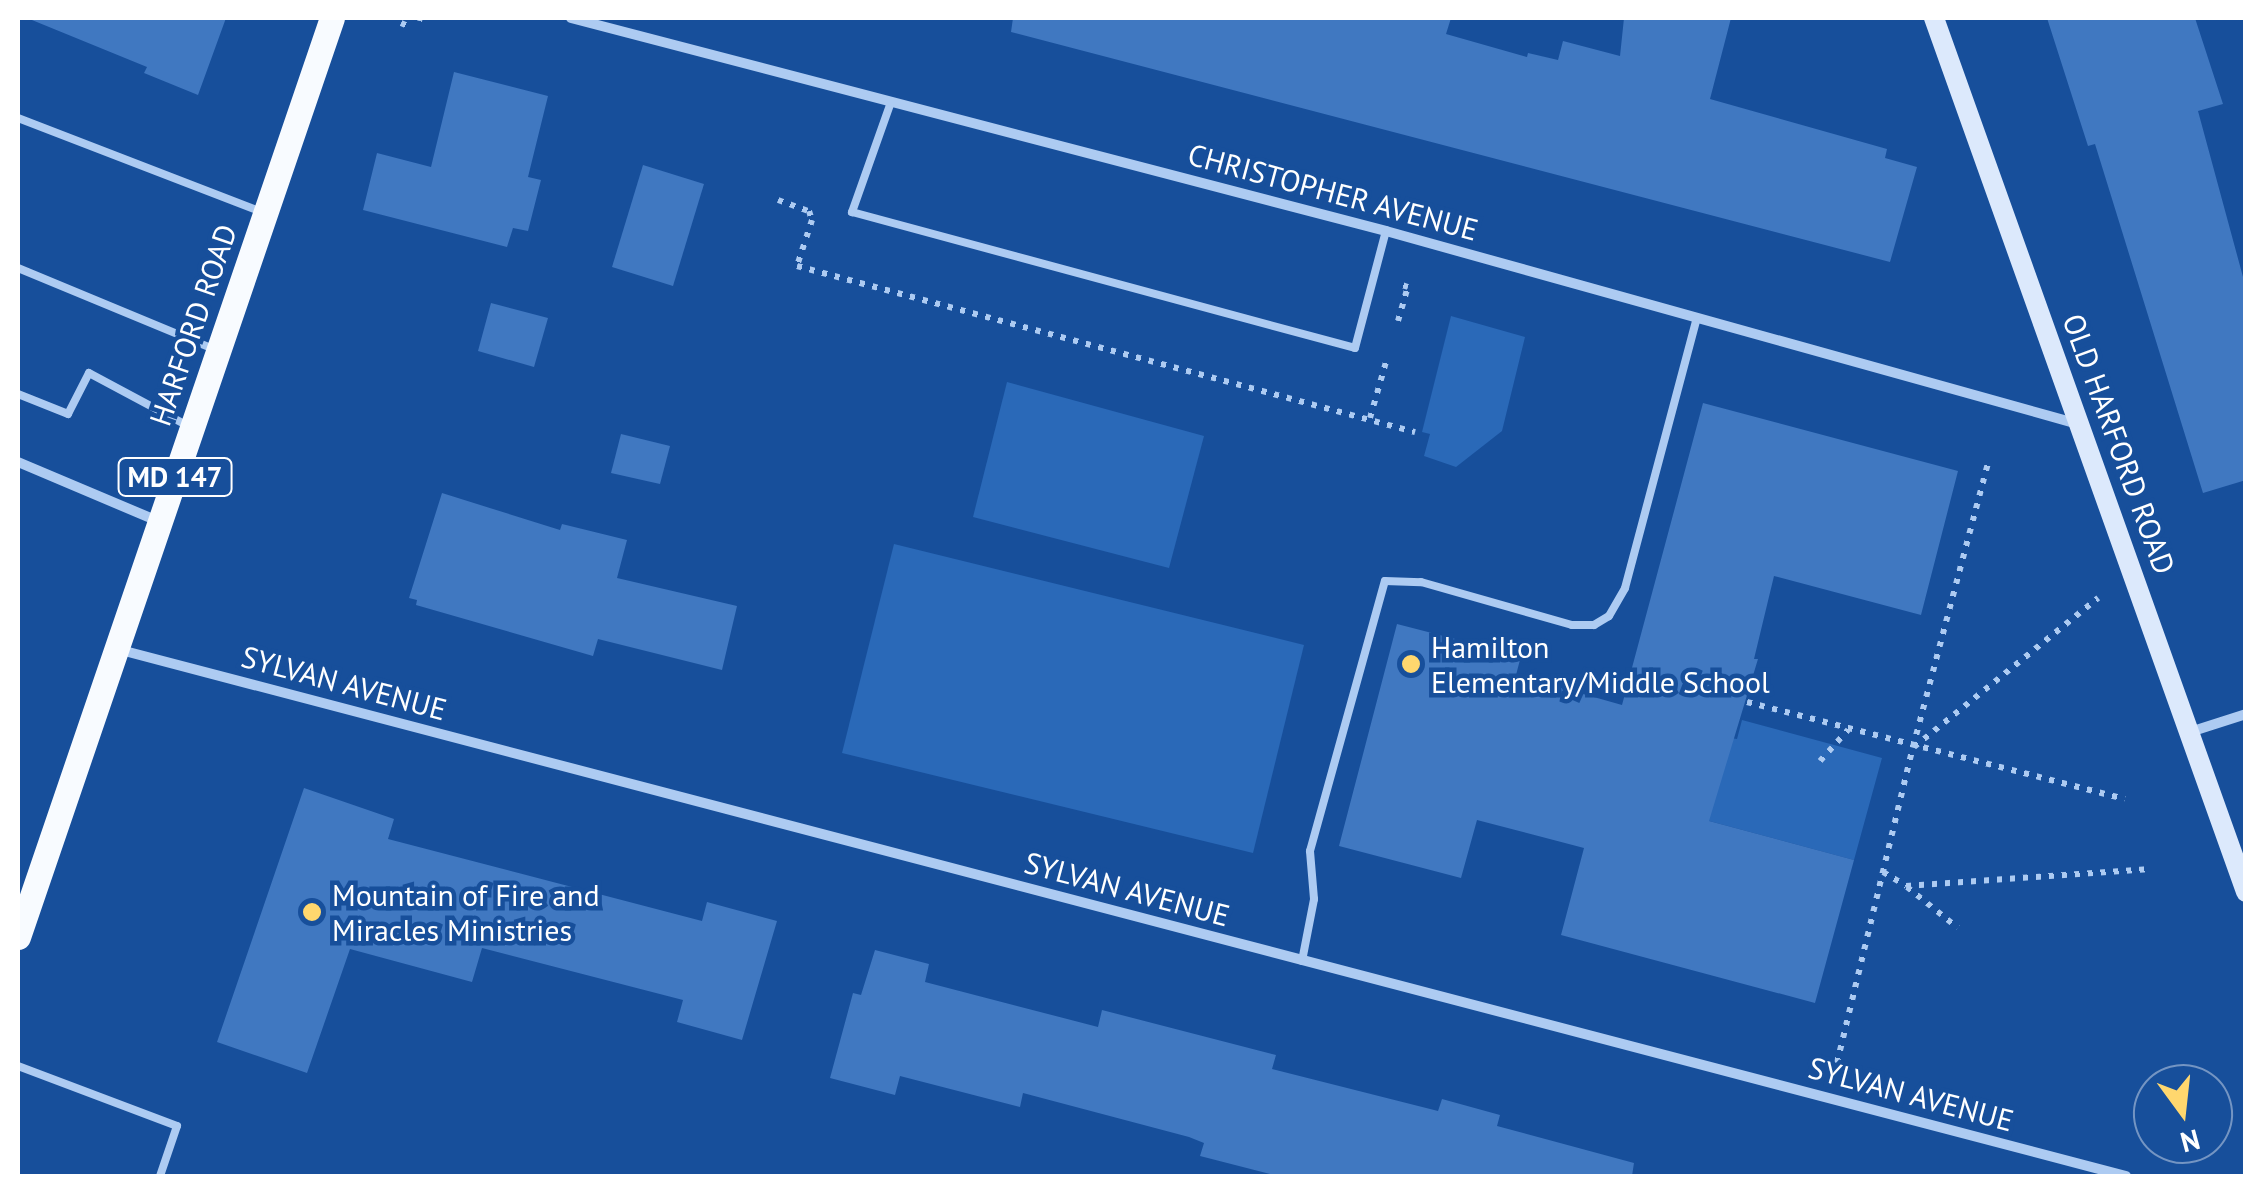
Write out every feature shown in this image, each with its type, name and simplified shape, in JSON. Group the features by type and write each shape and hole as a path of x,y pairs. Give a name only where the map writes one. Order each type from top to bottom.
{"main road":[{"name":"HARFORD ROAD","path":"18,937 332,18"}],"street":[{"name":"CHRISTOPHER AVENUE","path":"571,18 1386,231 2079,424"},
{"name":"OLD HARFORD ROAD","path":"1934,18 2246,892"},
{"path":"18,462 159,521"},
{"name":"SYLVAN AVENUE","path":"116,649 2126,1176"},
{"path":"2190,732 2246,714"}],"lane":[{"path":"891,102 852,212 1355,348 1386,231"},
{"path":"18,118 265,214"},
{"path":"18,268 218,351"},
{"path":"1302,960 1314,899 1310,851 1385,581 1420,582 1572,624 1594,625 1608,616 1625,588 1697,318"},
{"path":"18,394 68,414 89,373 192,428"},
{"path":"18,1066 177,1126 160,1176"}],"path":[{"path":"778,200 810,211 812,220 798,266 1415,432"},
{"path":"1837,1063 1913,748 1989,460"},
{"path":"1913,748 2098,598"},
{"path":"1747,702 2125,800"},
{"path":"1820,761 1848,730"},
{"path":"1906,886 2150,870"},
{"path":"1882,872 1958,928"}],"shaded area":[{"path":"1451,316 1525,337 1502,431 1456,467 1424,456 1430,434 1422,432"},
{"path":"1007,382 1204,436 1169,568 973,517"},
{"path":"894,544 1304,645 1253,853 842,753"},
{"path":"1742,720 1882,758 1854,860 1683,814 1731,738 1737,739"}],"building":[{"path":"27,18 226,18 198,95 144,73 147,67"},
{"path":"1013,18 1451,18 1446,34 1527,57 1528,53 1558,60 1563,41 1620,56 1624,18 1731,18 1710,99 1887,149 1885,158 1917,167 1890,262 1011,32"},
{"path":"2047,18 2195,18 2223,104 2198,111 2246,288 2246,480 2203,493 2095,144 2088,146"},
{"path":"454,72 548,96 528,177 541,180 528,231 513,228 507,247 363,210 377,153 431,167"},
{"path":"643,165 704,184 673,286 612,267"},
{"path":"491,303 548,318 534,367 478,351"},
{"path":"1703,403 1958,471 1921,615 1774,576 1754,659 1758,659 1709,821 1854,860 1815,1003 1561,935 1584,848 1477,820 1461,878 1339,846 1397,624 1521,656 1516,675 1622,705"},
{"path":"621,434 670,446 660,484 611,473"},
{"path":"442,493 560,530 562,524 627,540 617,578 737,606 722,670 598,639 593,656 416,605 417,600 409,598"},
{"path":"304,788 394,819 388,839 702,921 707,902 777,921 742,1040 677,1022 683,1000 482,948 472,982 350,949 307,1073 217,1042"},
{"path":"875,950 929,964 925,982 1098,1027 1102,1010 1276,1055 1272,1069 1438,1111 1442,1099 1500,1115 1497,1126 1634,1163 1632,1176 1278,1176 1200,1156 1204,1143 1189,1137 1023,1093 1020,1107 900,1076 895,1095 830,1078 853,993 861,995"}],"place":[{"name":"Hamilton Elementary/Middle School","path":"1411,664"},
{"name":"Mountain of Fire and Miracles Ministries","path":"312,912"}]}
